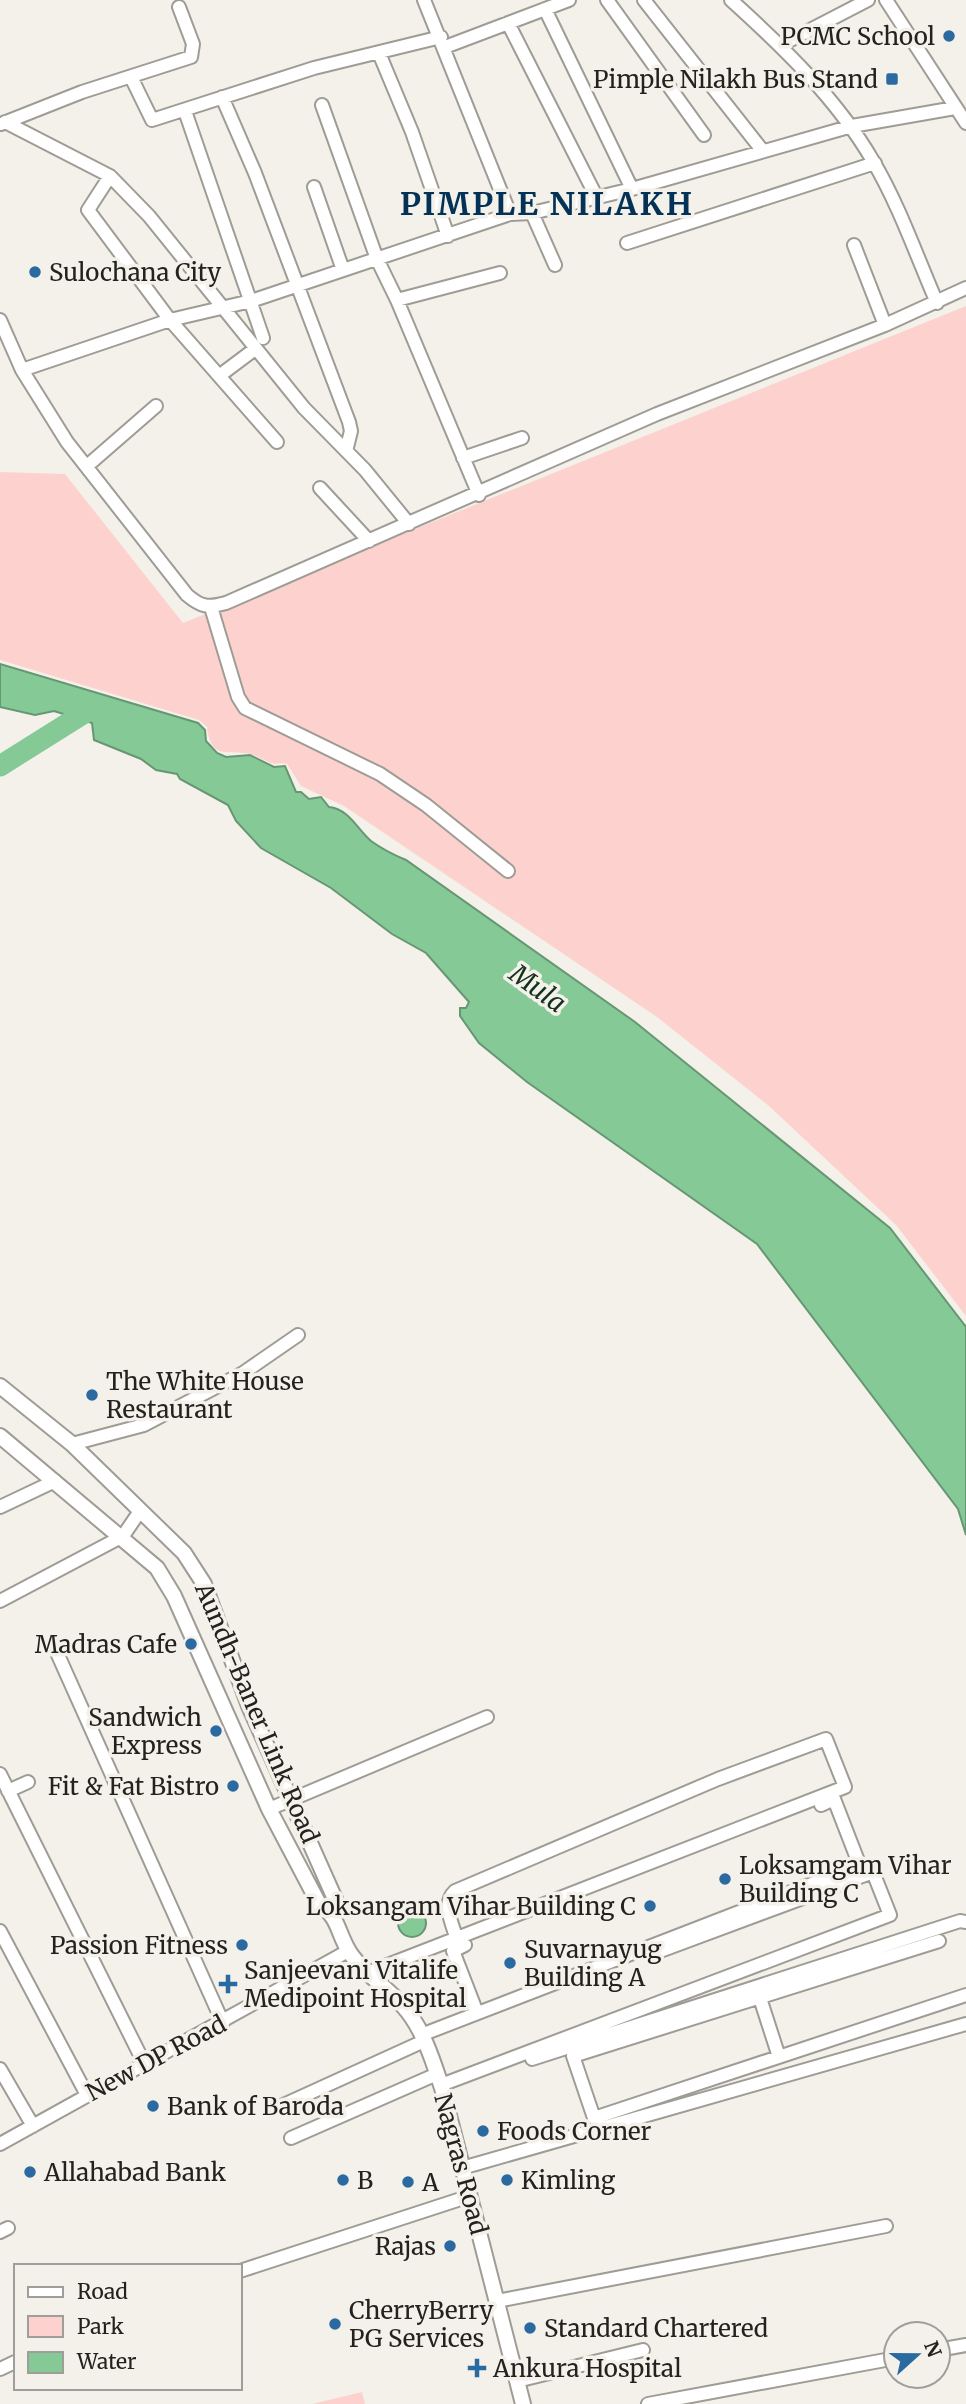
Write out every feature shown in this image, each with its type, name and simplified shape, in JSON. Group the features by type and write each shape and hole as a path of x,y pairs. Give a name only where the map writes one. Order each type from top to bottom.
{"main road":[{"name":"Aundh-Baner Link Road","path":"0,1385 72,1444 184,1553 204,1584 249,1706 335,1899 332,1913"},
{"name":"Aundh-Baner Link Road","path":"0,1436 123,1536 157,1568 174,1596 269,1809 319,1904 332,1913 348,1951"},
{"name":"Nagras Road","path":"348,1951 367,1973 404,2006 423,2038 440,2082 523,2404"}],"street":[{"path":"424,0 510,214"},
{"path":"131,77 152,120 314,68 379,52 443,42 508,23 569,0"},
{"path":"607,0 704,135"},
{"path":"644,0 762,150"},
{"path":"731,0 781,45 852,125 875,163 937,303"},
{"path":"781,45 868,0"},
{"path":"886,0 966,123"},
{"path":"3,123 194,54 179,7"},
{"path":"545,9 632,189"},
{"path":"508,23 596,196"},
{"path":"379,52 412,132 448,236"},
{"path":"222,97 349,422 351,431 346,450"},
{"path":"322,105 377,259 479,495"},
{"path":"22,370 170,320 251,301 510,214 532,213 632,189 852,125 955,108"},
{"path":"184,111 251,301 259,344"},
{"path":"3,123 110,176 149,216 220,307 259,344 304,408 346,450 409,524"},
{"path":"627,243 875,163"},
{"path":"110,176 88,210 170,320 277,442"},
{"path":"314,187 343,270"},
{"path":"532,213 555,265"},
{"path":"855,244 885,325"},
{"path":"397,300 500,273"},
{"path":"0,320 22,370 67,442 187,595 200,606 211,607 479,495 657,414 885,325 966,288"},
{"path":"219,376 259,344"},
{"path":"87,466 156,406"},
{"path":"463,458 523,438"},
{"path":"320,488 369,541"},
{"path":"211,607 238,696 245,708 380,774 426,805 508,871"},
{"path":"72,1444 144,1425 243,1373 298,1335"},
{"path":"0,1507 55,1481"},
{"path":"0,1601 123,1536 140,1511"},
{"path":"58,1655 223,2023"},
{"path":"269,1809 487,1717"},
{"path":"367,1973 457,1940 845,1787 826,1739 718,1779 455,1891 449,1896 448,1906 457,1940"},
{"path":"0,1774 145,2065"},
{"path":"8,1791 28,1782"},
{"path":"279,2107 477,2013 853,1868 858,1861 834,1799 453,1951 477,2013"},
{"path":"291,2138 890,1915 873,1872 423,2038"},
{"path":"440,2082 960,1921 966,1922"},
{"path":"0,1931 87,2095"},
{"path":"939,1941 573,2056 594,2118 966,1995"},
{"name":"New DP Road","path":"0,2144 223,2023 348,1951"},
{"path":"760,1998 779,2057"},
{"path":"463,2168 966,2024"},
{"path":"0,2069 33,2126"},
{"path":"242,2270 470,2196"},
{"path":"497,2301 886,2226"},
{"path":"517,2381 643,2350"},
{"path":"648,2404 882,2361"}],"green space":[{"path":"966,306 966,1316 896,1225 769,1106 657,1017 344,806 301,786 287,764 273,764 249,754 219,751 212,744 207,727 199,720 0,660 0,472 65,474 183,623"},
{"path":"362,2392 365,2404 312,2404"}],"water":[{"name":"Mula","path":"0,664 198,723 205,730 206,741 217,753 226,757 250,755 274,767 285,766 296,792 301,792 309,799 321,797 329,807 342,811 371,841 406,860 635,1022 890,1228 966,1327 966,1535 958,1509 757,1244 527,1082 479,1043 460,1016 460,1008 466,1008 469,1002 426,953 392,934 331,888 261,848 236,821 228,805 180,779 177,774 156,770 141,759 94,740 92,723 54,711 35,715 0,707"},
{"path":"412,1909 422,1913 426,1923 422,1933 412,1937 402,1933 398,1923 402,1913"}],"waterway":[{"path":"0,766 86,712"}],"place":[{"name":"PCMC School","path":"949,36"},
{"name":"Pimple Nilakh Bus Stand","path":"892,79"},
{"name":"Sulochana City","path":"35,272"},
{"name":"The White House Restaurant","path":"92,1395"},
{"name":"Madras Cafe","path":"191,1644"},
{"name":"Sandwich Express","path":"216,1731"},
{"name":"Fit & Fat Bistro","path":"233,1786"},
{"name":"Loksamgam Vihar Building C","path":"725,1879"},
{"name":"Loksangam Vihar Building C","path":"650,1906"},
{"name":"Passion Fitness","path":"242,1945"},
{"name":"Suvarnayug Building A","path":"510,1963"},
{"name":"Sanjeevani Vitalife Medipoint Hospital","path":"228,1984"},
{"name":"Bank of Baroda","path":"153,2106"},
{"name":"Foods Corner","path":"483,2131"},
{"name":"Allahabad Bank","path":"30,2172"},
{"name":"B","path":"343,2180"},
{"name":"Kimling","path":"507,2180"},
{"name":"A","path":"408,2182"},
{"name":"Rajas","path":"450,2246"},
{"name":"CherryBerry PG Services","path":"335,2324"},
{"name":"Standard Chartered","path":"530,2328"},
{"name":"Ankura Hospital","path":"477,2368"}],"district":[{"name":"PIMPLE NILAKH","path":"547,204"}]}
